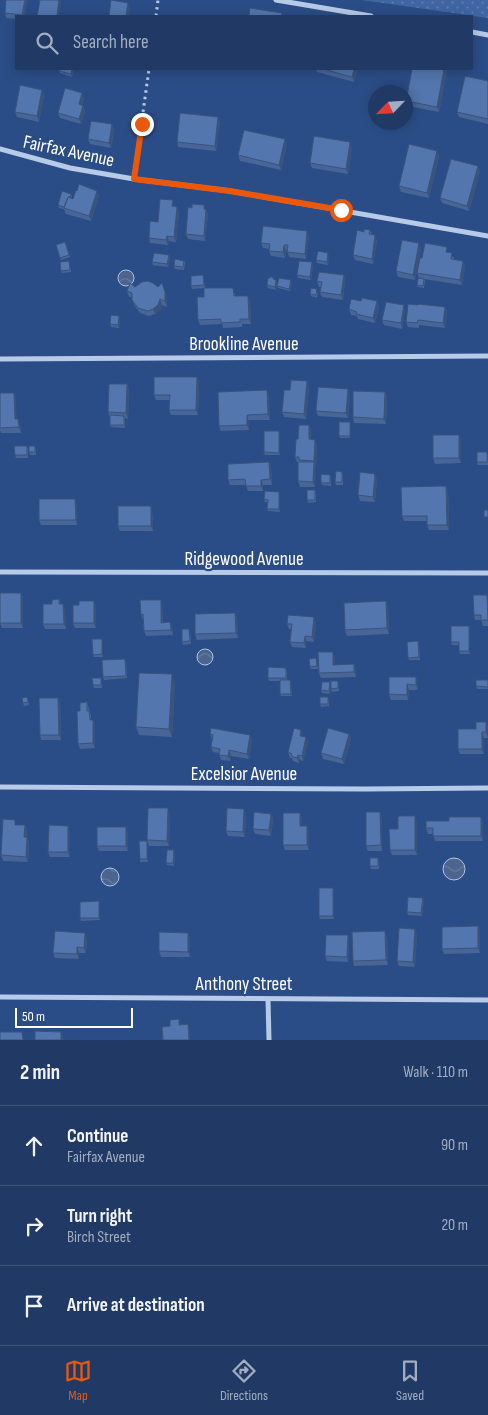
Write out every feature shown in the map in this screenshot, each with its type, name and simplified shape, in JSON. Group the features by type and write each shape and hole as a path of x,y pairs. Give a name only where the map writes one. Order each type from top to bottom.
{"street":[{"path":"276,0 365,15"},
{"path":"473,32 488,35"},
{"name":"Fairfax Avenue","path":"0,149 70,168 134,179 230,191 488,236"},
{"name":"Brookline Avenue","path":"0,359 488,356"},
{"name":"Ridgewood Avenue","path":"0,572 488,573"},
{"name":"Excelsior Avenue","path":"0,787 488,788"},
{"name":"Anthony Street","path":"0,997 488,1000"},
{"path":"268,999 269,1040"}],"path":[{"path":"156,15 158,0"},
{"path":"134,179 149,70"}],"shaded area":[{"path":"362,0 488,0 488,18"}],"water":[{"path":"123,270 129,270 134,275 132,284 123,286 118,281 118,275"},
{"path":"202,649 208,649 213,654 211,663 202,665 197,660 197,654"},
{"path":"454,858 464,865 465,869 458,879 454,880 444,873 443,869 450,859"},
{"path":"110,868 116,871 119,877 116,883 110,886 104,883 101,877 104,871"}],"building":[{"path":"6,0 25,0 22,15 5,13"},
{"path":"40,0 59,0 57,15 37,15"},
{"path":"111,0 128,3 126,15 109,15"},
{"path":"250,8 282,13 281,15 249,15"},
{"path":"60,70 72,70 71,74"},
{"path":"327,70 354,70 352,77"},
{"path":"412,70 444,70 437,107 413,102 413,85 409,85"},
{"path":"465,76 488,81 488,119 457,112"},
{"path":"20,85 42,90 37,116 15,112"},
{"path":"65,88 82,93 79,104 83,106 79,119 58,113"},
{"path":"180,113 218,117 215,146 177,142"},
{"path":"91,121 112,124 109,143 88,139"},
{"path":"244,130 285,139 279,165 238,155"},
{"path":"314,136 350,142 346,169 310,163"},
{"path":"409,144 437,151 427,193 399,186"},
{"path":"451,159 478,166 467,206 440,198"},
{"path":"79,184 97,191 89,216 64,208 68,197 73,199"},
{"path":"62,191 71,194 64,207 58,205"},
{"path":"160,199 173,200 172,206 177,207 174,237 167,236 166,240 149,238 150,221 158,222"},
{"path":"192,204 204,205 204,209 206,209 204,236 186,234 188,207 192,208"},
{"path":"263,226 307,231 305,254 287,252 288,245 284,245 283,252 269,251 270,244 261,243"},
{"path":"364,229 370,230 369,234 375,235 372,259 353,255 357,230 364,232"},
{"path":"402,240 419,243 413,275 396,271"},
{"path":"65,242 69,255 60,258 56,245"},
{"path":"425,243 447,247 446,252 452,253 451,259 463,261 460,280 417,273"},
{"path":"318,251 328,253 327,262 316,260"},
{"path":"154,253 169,255 167,264 152,262"},
{"path":"175,259 184,261 183,267 174,266"},
{"path":"69,261 70,270 61,271 60,262"},
{"path":"299,261 312,262 310,277 297,275"},
{"path":"319,272 344,275 341,295 320,292 322,282 317,281"},
{"path":"203,275 204,285 191,286 191,276"},
{"path":"268,278 276,280 275,287 267,285"},
{"path":"279,278 291,280 289,289 277,286"},
{"path":"418,278 424,279 423,286 417,285"},
{"path":"148,281 158,287 162,283 165,301 160,299 158,305 148,311 138,308 132,300 132,293 127,291 130,283 135,287 142,282"},
{"path":"204,288 233,288 234,296 248,296 249,319 240,319 240,322 221,323 221,319 198,320 197,297 204,297"},
{"path":"311,288 317,289 316,295 310,294"},
{"path":"362,298 377,301 373,318 356,314 357,312 349,309 351,299 361,301"},
{"path":"386,302 404,305 401,323 382,320"},
{"path":"408,304 445,307 443,323 418,320 417,323 406,322"},
{"path":"111,315 119,316 118,325 110,324"},
{"path":"154,377 197,377 196,410 169,410 170,395 154,395"},
{"path":"291,380 307,381 304,414 282,412 284,390 290,390"},
{"path":"109,384 127,384 126,413 108,412"},
{"path":"318,387 348,389 346,413 316,411"},
{"path":"267,390 268,414 247,415 247,425 219,426 218,392"},
{"path":"353,391 385,392 384,419 353,417"},
{"path":"0,393 14,393 15,419 18,419 19,427 0,428"},
{"path":"110,415 124,416 124,425 110,425"},
{"path":"339,422 350,422 350,436 339,436"},
{"path":"299,425 309,425 309,439 315,440 314,461 299,460 299,457 295,457"},
{"path":"264,431 279,431 279,453 264,452"},
{"path":"433,435 459,435 459,458 433,458"},
{"path":"14,446 27,446 27,455 15,455"},
{"path":"29,446 35,446 35,452 29,452"},
{"path":"477,452 487,452 487,462 477,462"},
{"path":"269,462 270,479 261,480 261,486 246,486 245,479 228,480 228,464"},
{"path":"298,462 314,462 313,482 298,481"},
{"path":"336,471 342,472 342,482 335,482"},
{"path":"360,472 375,474 373,497 358,495"},
{"path":"321,474 330,475 330,483 321,483"},
{"path":"446,486 447,525 427,525 427,516 402,516 401,487"},
{"path":"307,490 315,490 315,500 307,500"},
{"path":"265,491 279,492 279,509 267,509 268,500 264,499"},
{"path":"39,499 75,499 76,520 39,520"},
{"path":"118,506 151,506 151,526 118,526"},
{"path":"484,510 488,510 488,517 484,517"},
{"path":"0,593 21,593 21,623 0,623"},
{"path":"473,595 487,595 488,620 481,620 481,615 474,615"},
{"path":"59,599 59,604 63,604 64,624 43,624 43,604 52,604 52,600"},
{"path":"140,600 161,600 161,623 170,622 171,630 144,631"},
{"path":"79,601 94,601 94,623 73,623 73,605 79,605"},
{"path":"386,601 387,628 345,630 344,603"},
{"path":"235,613 236,633 195,634 195,614"},
{"path":"288,615 314,617 312,637 305,636 304,643 290,642 292,624 287,624"},
{"path":"451,626 469,626 469,651 459,651 459,642 451,642"},
{"path":"182,629 189,629 190,641 182,642"},
{"path":"92,639 102,639 102,654 93,655"},
{"path":"418,641 419,657 408,658 407,642"},
{"path":"318,652 333,652 333,665 354,664 354,672 319,673"},
{"path":"316,658 317,666 310,667 309,659"},
{"path":"125,659 126,676 103,677 102,660"},
{"path":"268,667 286,668 286,678 268,678"},
{"path":"139,673 172,674 169,729 136,727"},
{"path":"389,677 416,677 416,685 407,684 407,695 389,694"},
{"path":"92,678 101,678 101,685 93,685"},
{"path":"280,680 290,680 291,694 280,694"},
{"path":"476,680 488,680 488,687 476,686"},
{"path":"331,681 338,681 338,688 331,689"},
{"path":"322,682 330,682 329,691 321,690"},
{"path":"27,697 28,702 23,703 22,698"},
{"path":"320,697 328,697 328,704 320,704"},
{"path":"39,698 58,698 59,735 40,735"},
{"path":"87,702 90,720 93,720 93,743 78,744 77,711 80,711 80,703"},
{"path":"476,722 486,722 486,732 482,732 482,749 458,749 458,729 476,729"},
{"path":"211,728 250,735 247,754 229,750 228,756 219,755 220,749 211,747 213,735 210,734"},
{"path":"294,728 301,730 300,736 306,737 302,756 298,755 297,758 291,756 292,754 288,752"},
{"path":"328,728 349,734 342,759 321,753"},
{"path":"148,808 168,808 167,841 147,840"},
{"path":"227,808 244,809 243,832 226,831"},
{"path":"254,812 271,814 269,830 253,829"},
{"path":"366,812 380,812 381,845 366,846"},
{"path":"283,813 300,813 300,826 307,826 307,845 283,845"},
{"path":"398,816 415,816 415,850 390,850 389,829 398,829"},
{"path":"449,817 481,817 481,836 433,836 433,828 426,828 426,821 449,821"},
{"path":"3,819 15,820 15,825 25,825 24,837 27,837 26,857 1,855"},
{"path":"49,825 68,826 68,852 48,852"},
{"path":"97,827 126,827 126,846 97,846"},
{"path":"139,841 147,841 147,859 140,859"},
{"path":"167,850 174,850 173,863 166,863"},
{"path":"370,858 378,858 378,866 370,866"},
{"path":"319,888 333,888 333,916 319,916"},
{"path":"408,897 423,898 421,913 407,912"},
{"path":"99,901 99,918 80,918 80,902"},
{"path":"478,926 478,948 442,949 442,927"},
{"path":"399,928 415,929 413,962 397,961"},
{"path":"55,931 85,933 84,948 77,947 77,954 53,953"},
{"path":"385,931 386,960 353,961 352,932"},
{"path":"159,932 188,933 188,952 159,951"},
{"path":"326,935 348,935 347,957 325,956"},
{"path":"179,1019 179,1025 188,1024 189,1040 163,1040 162,1027 170,1026 170,1020"},
{"path":"35,1031 61,1032 61,1040 35,1040"},
{"path":"0,1032 22,1032 23,1040 0,1040"}],"route":[{"path":"142,124 134,179 230,191 341,210"}]}
